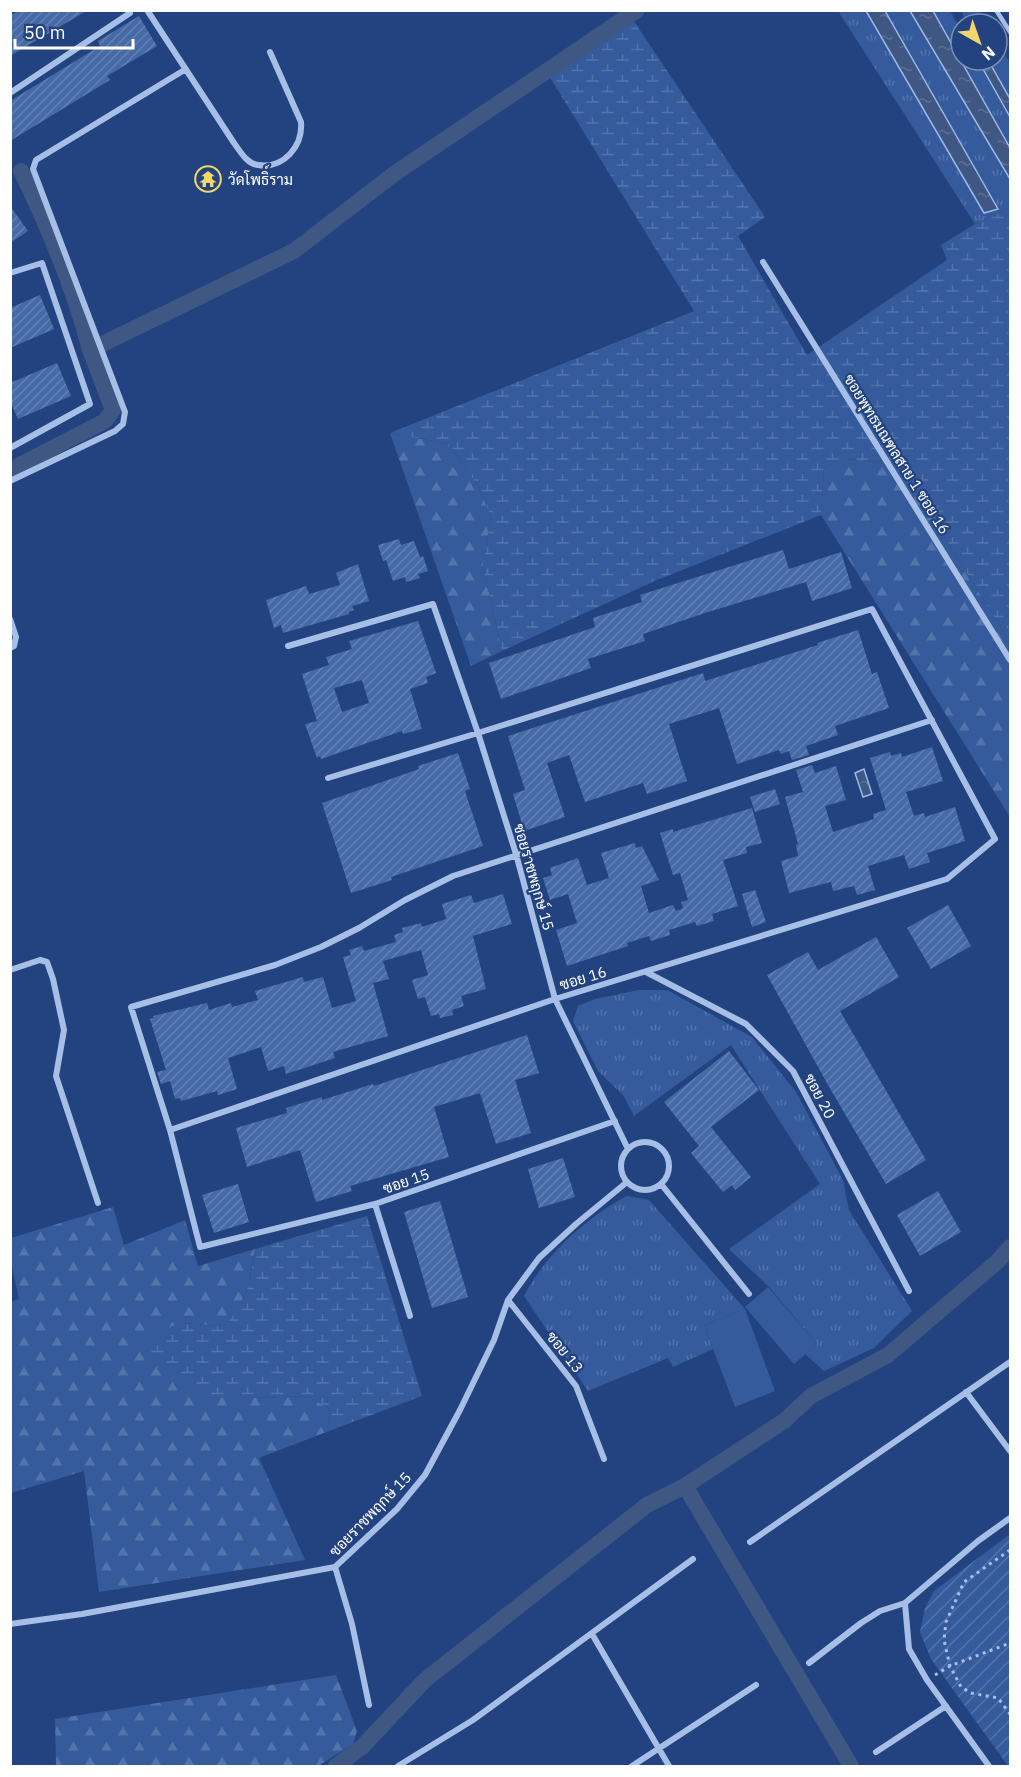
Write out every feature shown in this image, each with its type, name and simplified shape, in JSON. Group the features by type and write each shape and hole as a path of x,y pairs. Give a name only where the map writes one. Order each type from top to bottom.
{"street":[{"path":"147,10 246,160 257,165 274,163 288,157 302,134 301,122 270,52"},
{"path":"10,93 130,13"},
{"path":"10,481 115,431 123,424 125,412 33,169 36,160 186,69"},
{"name":"ซอยพุทธมณฑลสาย 1 ซอย 16","path":"763,262 1011,660"},
{"path":"10,273 42,263 90,404 10,447"},
{"name":"ซอยราชพฤกษ์ 15","path":"288,646 433,604 478,733 516,854 555,999 628,1149"},
{"path":"171,1130 131,1007 275,965 321,947 453,876 932,720 872,609 328,778"},
{"path":"10,619 16,637 14,646 10,648"},
{"name":"ซอย 16","path":"171,1130 555,999 947,879 995,839 932,720"},
{"path":"10,970 40,960 47,962 64,1030 56,1076 98,1203"},
{"name":"ซอย 20","path":"646,972 746,1024 793,1071 909,1291"},
{"name":"ซอย 15","path":"171,1130 200,1247 375,1204 615,1121"},
{"path":"649,1142 663,1149 669,1163 669,1171 661,1184 647,1190 633,1187 627,1182 623,1176 621,1162 628,1149 634,1144 649,1142"},
{"name":"ซอยราชพฤกษ์ 15","path":"10,1624 93,1612 335,1567 397,1509 425,1476 494,1340 508,1300 539,1258 627,1182"},
{"path":"661,1184 749,1294"},
{"path":"375,1204 410,1316"},
{"name":"ซอย 13","path":"508,1300 576,1386 604,1459"},
{"path":"750,1542 1011,1362"},
{"path":"966,1392 1011,1450"},
{"path":"809,1663 880,1611 905,1603 978,1541 1011,1518"},
{"path":"398,1767 473,1720 693,1559"},
{"path":"335,1567 352,1624 369,1705"},
{"path":"905,1603 909,1649 927,1680 989,1767"},
{"path":"592,1634 669,1767"},
{"path":"632,1767 756,1685"},
{"path":"876,1752 946,1706"}],"lane":[{"path":"996,10 1011,32"}],"path":[{"path":"1011,1550 964,1582 946,1622 944,1640 950,1666 961,1687 971,1693 998,1698 1011,1714"},
{"path":"927,1680 950,1666 1011,1642"}],"green space":[{"path":"621,11 627,11 765,217 738,236 807,355 947,260 941,245 975,224 1010,208 1010,642 898,463 846,459 824,468 821,515 657,580 502,651 483,566 491,516 478,486 449,444 390,433 694,311 543,66"},
{"path":"838,11 866,11 984,213 998,208 885,11 910,11 1010,179 1010,208 975,224"},
{"path":"933,11 951,12 949,39"},
{"path":"1009,61 1010,63 1010,99 995,72 1009,72"},
{"path":"968,72 985,72 1010,117 1010,148"},
{"path":"390,433 449,444 478,486 491,516 483,566 502,651 471,666"},
{"path":"846,459 898,463 1010,642 1010,817 821,515 824,468"},
{"path":"639,990 667,990 752,1037 796,1092 843,1180 849,1210 912,1311 874,1348 824,1371 805,1354 817,1344 770,1288 729,1249 820,1184 731,1045 634,1116 623,1095 598,1071 573,1021 578,1006 595,999"},
{"path":"627,1196 649,1200 745,1309 704,1325 713,1349 673,1367 668,1358 588,1391 524,1296 543,1266 568,1239 597,1215"},
{"path":"113,1207 124,1245 185,1220 198,1266 255,1249 248,1288 237,1312 223,1326 179,1323 251,1398 308,1396 330,1409 329,1431 259,1458 305,1560 99,1592 84,1471 11,1493 10,1302 19,1299 11,1262 11,1238"},
{"path":"367,1216 422,1396 329,1431 330,1409 308,1396 251,1398 208,1395 185,1386 145,1359 152,1336 179,1323 223,1326 232,1317 243,1300 255,1249"},
{"path":"768,1287 817,1344 794,1364 745,1307"},
{"path":"745,1309 775,1391 735,1407 704,1325"},
{"path":"1010,1534 1010,1766 1008,1766 931,1659 920,1632 925,1608 934,1591"},
{"path":"336,1675 357,1731 353,1744 318,1766 56,1766 55,1719"}],"water":[{"path":"866,11 885,11 998,209 984,213"},
{"path":"910,11 933,11 949,39 949,72 967,72 1010,148 1010,179"},
{"path":"985,72 995,72 1010,99 1010,117"},
{"path":"864,769 872,794 863,797 855,773"}],"building":[{"path":"20,10 88,10 10,56 10,16"},
{"path":"139,16 157,46 107,76 110,80 10,141 10,101 100,46 98,41"},
{"path":"10,206 28,231 10,243"},
{"path":"40,295 54,329 10,348 10,308"},
{"path":"57,363 71,396 18,419 10,401 10,383"},
{"path":"399,539 401,545 414,541 420,557 423,556 428,571 418,574 420,578 406,582 405,577 393,581 378,545"},
{"path":"783,550 789,569 841,552 852,588 812,601 806,582 705,613 643,634 645,641 588,659 591,668 501,699 489,663 595,627 593,618 642,602 640,595"},
{"path":"358,564 369,601 352,606 354,610 349,614 283,633 281,625 274,628 266,600 306,586 309,594 340,585 336,573"},
{"path":"418,621 436,673 426,677 428,683 410,689 422,729 403,734 402,731 321,759 320,756 317,758 305,724 317,721 302,674 329,665 326,657 352,649 349,641","holes":["362,680 369,703 342,712 334,688"]},
{"path":"858,630 872,674 877,672 889,708 835,726 838,735 806,746 809,755 792,760 789,751 781,754 779,750 737,764 719,708 669,724 687,781 647,794 643,783 585,802 569,755 547,763 565,817 524,831 513,794 525,790 508,736 703,673 705,681"},
{"path":"932,747 943,781 906,792 914,816 924,813 925,817 955,807 965,841 927,853 930,862 909,869 904,855 868,866 875,890 857,895 854,886 833,891 831,882 789,893 781,861 798,856 796,845 798,844 785,797 803,792 796,770 812,765 815,773 836,766 846,800 825,806 833,832 874,819 873,814 886,810 870,758 890,752 891,756 901,753 902,757"},
{"path":"458,753 470,789 465,791 483,846 351,893 322,803"},
{"path":"775,789 780,804 755,812 750,797"},
{"path":"752,808 762,843 746,847 747,853 723,860 738,906 712,914 714,921 697,926 695,922 669,930 670,935 651,941 649,936 627,943 628,946 567,966 556,930 577,923 568,894 550,900 543,878 552,875 550,868 578,858 587,885 609,878 601,853 635,843 636,848 642,846 659,880 641,886 649,913 673,905 676,911 683,908 681,902 688,900 680,873 673,875 660,833 673,829 673,832"},
{"path":"755,890 766,922 752,927 742,894"},
{"path":"503,894 512,924 473,936 486,989 461,996 464,1006 452,1010 453,1015 440,1018 439,1014 431,1016 425,997 418,999 412,980 428,975 421,950 383,961 389,979 373,983 388,1036 333,1052 335,1058 286,1074 284,1066 268,1071 261,1047 228,1058 237,1089 218,1095 217,1091 181,1101 180,1098 175,1099 170,1081 161,1084 157,1072 166,1070 150,1019 154,1018 153,1016 207,1003 209,1010 231,1003 232,1007 258,1000 255,991 303,977 304,982 323,977 332,1008 356,1001 343,957 351,955 349,950 362,946 364,951 396,942 394,935 403,932 402,928 421,923 422,927 446,919 442,904 471,895 474,903"},
{"path":"948,905 971,946 931,969 907,928"},
{"path":"876,937 899,977 840,1011 926,1160 886,1184 767,975 808,952 818,970"},
{"path":"527,1035 539,1073 515,1080 531,1133 496,1144 480,1093 434,1107 449,1157 350,1186 352,1191 316,1202 300,1150 247,1167 236,1128 287,1113 286,1108 322,1097 322,1100 373,1084 374,1086"},
{"path":"729,1051 759,1090 711,1127 751,1177 735,1190 732,1185 723,1192 691,1153 699,1146 664,1102"},
{"path":"563,1158 575,1197 539,1208 528,1169"},
{"path":"238,1184 249,1222 214,1233 202,1195"},
{"path":"938,1191 961,1232 920,1256 897,1215"},
{"path":"440,1201 468,1297 432,1308 404,1212"}],"waterway":[{"path":"10,470 105,421 113,410 90,350 294,251 394,174 637,10"},
{"path":"21,171 60,259 90,350"},
{"path":"336,1766 362,1747 425,1680 647,1505 685,1486 784,1421 811,1396 888,1355 998,1261 1010,1247"},
{"path":"685,1486 851,1766"}],"place":[{"name":"วัดโพธิ์ราม","path":"208,179"}]}
